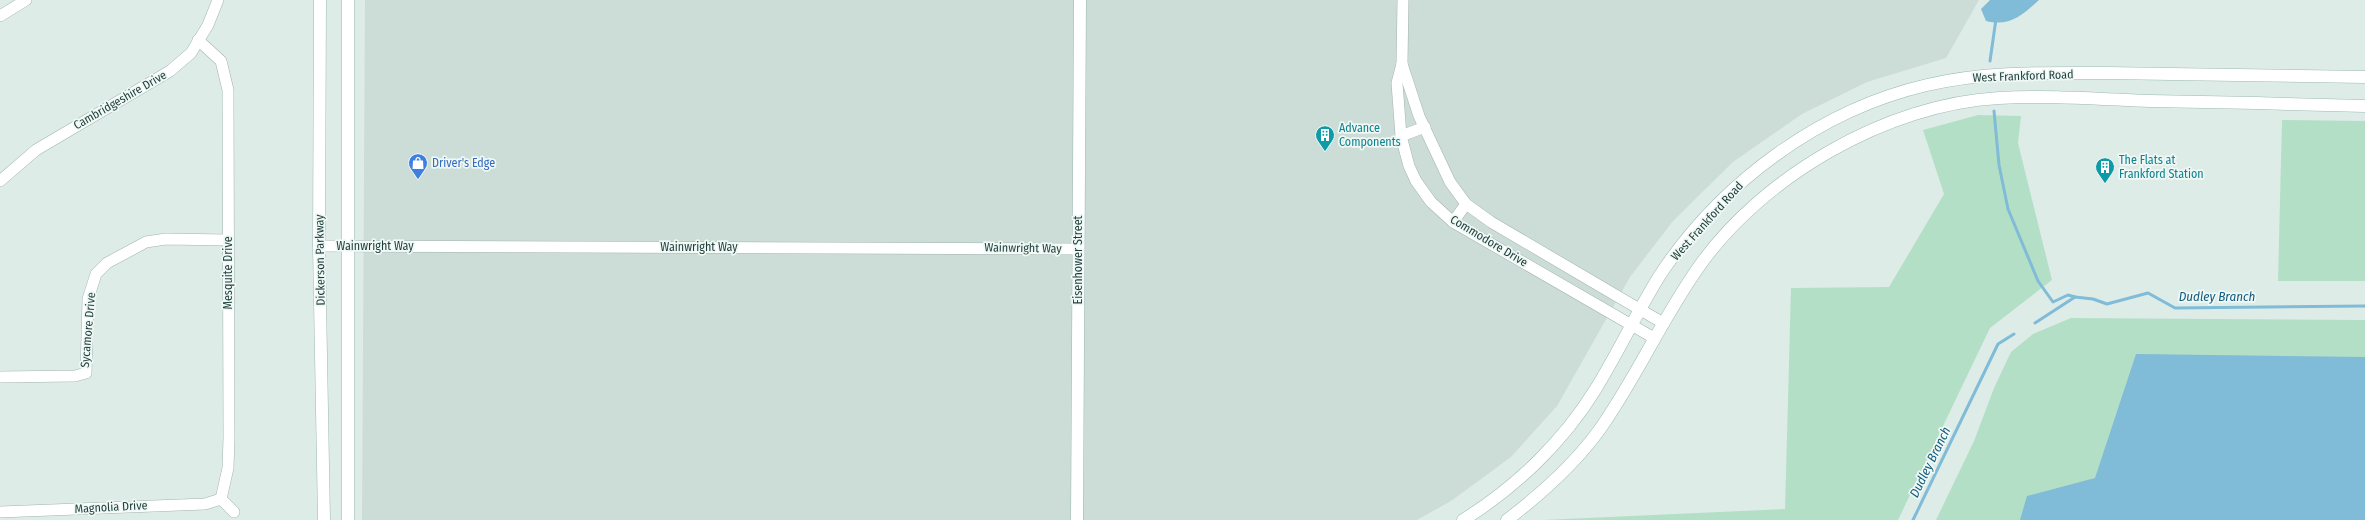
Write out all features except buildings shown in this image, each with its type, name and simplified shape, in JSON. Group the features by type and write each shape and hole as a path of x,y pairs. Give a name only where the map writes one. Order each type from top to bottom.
{"main road":[{"name":"Dickerson Parkway","path":"320,0 319,246 324,520"},
{"path":"348,0 348,520"},
{"name":"Eisenhower Street","path":"1077,520 1080,0"},
{"name":"West Frankford Road","path":"1463,520 1531,467 1561,435 1595,390 1660,276 1684,243 1738,186 1776,154 1804,136 1836,119 1896,94 1946,81 2014,74 2365,77"},
{"name":"West Frankford Road","path":"1507,520 1537,496 1586,447 1621,397 1663,322 1699,266 1741,218 1786,180 1839,146 1902,118 1964,102 1998,98 2365,106"}],"street":[{"path":"0,16 26,0"},
{"name":"Cambridgeshire Drive","path":"0,181 36,150 170,72 191,53 208,25 218,0"},
{"name":"Commodore Drive","path":"1403,0 1402,64 1397,84 1401,136 1409,166 1416,182 1431,202 1453,222 1654,338"},
{"name":"Mesquite Drive","path":"198,40 221,61 225,72 229,139 229,438 225,488 221,499"},
{"name":"Commodore Drive","path":"1402,64 1425,128 1450,182 1466,204 1491,222 1663,322"},
{"path":"1401,136 1425,128"},
{"path":"1453,222 1466,204"},
{"name":"Sycamore Drive","path":"0,377 75,376 86,373 88,299 96,274 107,263 146,242 166,239 228,240"},
{"name":"Wainwright Way","path":"319,246 1078,249"},
{"path":"221,499 234,512"},
{"name":"Magnolia Drive","path":"0,512 205,504 221,499"}],"shaded area":[{"path":"365,0 1979,0 1946,58 1867,82 1802,114 1733,162 1673,221 1630,277 1557,406 1511,457 1451,501 1417,520 362,520"}],"green space":[{"path":"1978,115 2021,116 2018,143 2052,280 1990,328 1898,520 1543,520 1785,509 1791,288 1889,287 1944,194 1923,130"},
{"path":"2282,120 2365,121 2365,281 2278,281"},
{"path":"2071,318 2365,320 2365,520 1936,520 1974,441 1994,388 2011,352 2033,334"}],"water":[{"path":"1990,0 2039,0 2021,15 2009,21 1994,22 1986,21 1981,9"},
{"path":"2136,354 2365,357 2365,520 2020,520 2027,496 2095,478"}],"waterway":[{"path":"1990,61 1996,19"},
{"path":"1994,111 1999,165 2008,209 2038,281 2053,302 2068,295 2075,297"},
{"name":"Dudley Branch","path":"2035,323 2075,297 2093,299 2107,304 2148,293 2175,308 2365,306"},
{"name":"Dudley Branch","path":"1913,520 1998,344 2014,334"}],"place":[{"name":"Advance Components","path":"1325,152"},
{"name":"Driver's Edge","path":"418,180"},
{"name":"The Flats at Frankford Station","path":"2105,184"}]}
